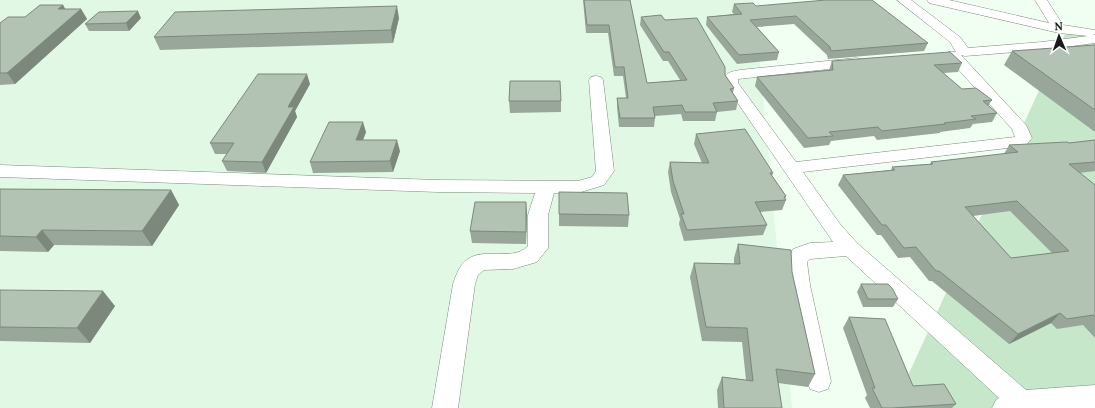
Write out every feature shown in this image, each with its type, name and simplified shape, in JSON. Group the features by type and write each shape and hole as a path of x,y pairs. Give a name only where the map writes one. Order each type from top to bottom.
{"street":[{"path":"903,0 955,40 959,47 952,54"},
{"path":"933,0 1059,29 1095,32"},
{"path":"1041,0 1059,29"},
{"path":"952,54 1095,39"},
{"path":"791,168 1019,142 1024,138 1020,128 952,54"},
{"path":"868,61 740,74 731,77 731,83 833,229 850,248 1013,405 1095,397"},
{"path":"0,171 438,186 578,187 598,182 605,171 596,80"},
{"path":"445,408 464,284 469,271 479,262 513,261 530,256 538,248 538,215 546,186"},
{"path":"819,381 800,285 797,262 800,254 810,251 850,248"}],"shaded area":[{"path":"0,0 754,0 792,408 0,408"},
{"path":"1095,32 1095,408 893,408 1065,34"}],"building":[{"path":"584,0 630,0 647,83 687,80 669,52 664,52 641,17 661,15 665,20 697,18 725,67 725,75 734,88 730,89 738,101 713,103 717,112 685,112 682,105 653,107 655,118 620,118 617,98 628,98 624,67 615,67 609,25 587,25"},
{"path":"826,0 872,0 928,43 831,51 830,47 796,16 750,20 779,52 739,55 707,17 742,14 734,4 753,3 756,6"},
{"path":"40,5 63,5 58,9 81,9 7,73 0,73 0,23 8,17 25,17"},
{"path":"397,6 391,30 154,37 175,12"},
{"path":"138,11 126,23 85,24 99,12"},
{"path":"1095,45 1095,110 1012,51"},
{"path":"950,52 962,63 934,65 962,89 976,88 992,100 983,101 997,113 971,116 976,119 944,123 945,124 882,131 878,127 829,132 833,136 808,138 757,77 833,70 832,61"},
{"path":"258,74 307,74 288,107 294,107 262,162 222,161 234,143 210,143"},
{"path":"510,81 560,81 561,101 509,101"},
{"path":"329,122 363,122 356,140 397,140 390,161 310,162"},
{"path":"745,129 773,173 770,173 786,196 784,197 786,200 755,202 767,225 687,230 681,214 684,214 673,181 670,162 709,163 696,134"},
{"path":"1095,140 1095,162 1069,164 1095,185 1095,317 1093,315 1067,319 1060,313 1018,334 939,271 936,271 916,247 904,248 886,225 882,225 843,175 895,170 892,167 933,164 931,162 1018,152 1009,145 1069,143","holes":["1017,201 1069,251 1011,258 965,207"]},
{"path":"0,189 171,190 142,231 42,230 36,237 0,236"},
{"path":"559,192 627,193 629,215 559,214"},
{"path":"475,202 526,202 526,232 470,231"},
{"path":"738,244 791,250 792,272 815,374 776,369 782,408 724,408 722,377 753,381 747,328 706,327 694,263 740,264"},
{"path":"861,284 888,284 898,299 868,299"},
{"path":"0,290 103,291 77,328 0,327"},
{"path":"849,317 885,319 913,386 944,384 956,404 882,408 872,388 875,388"}]}
